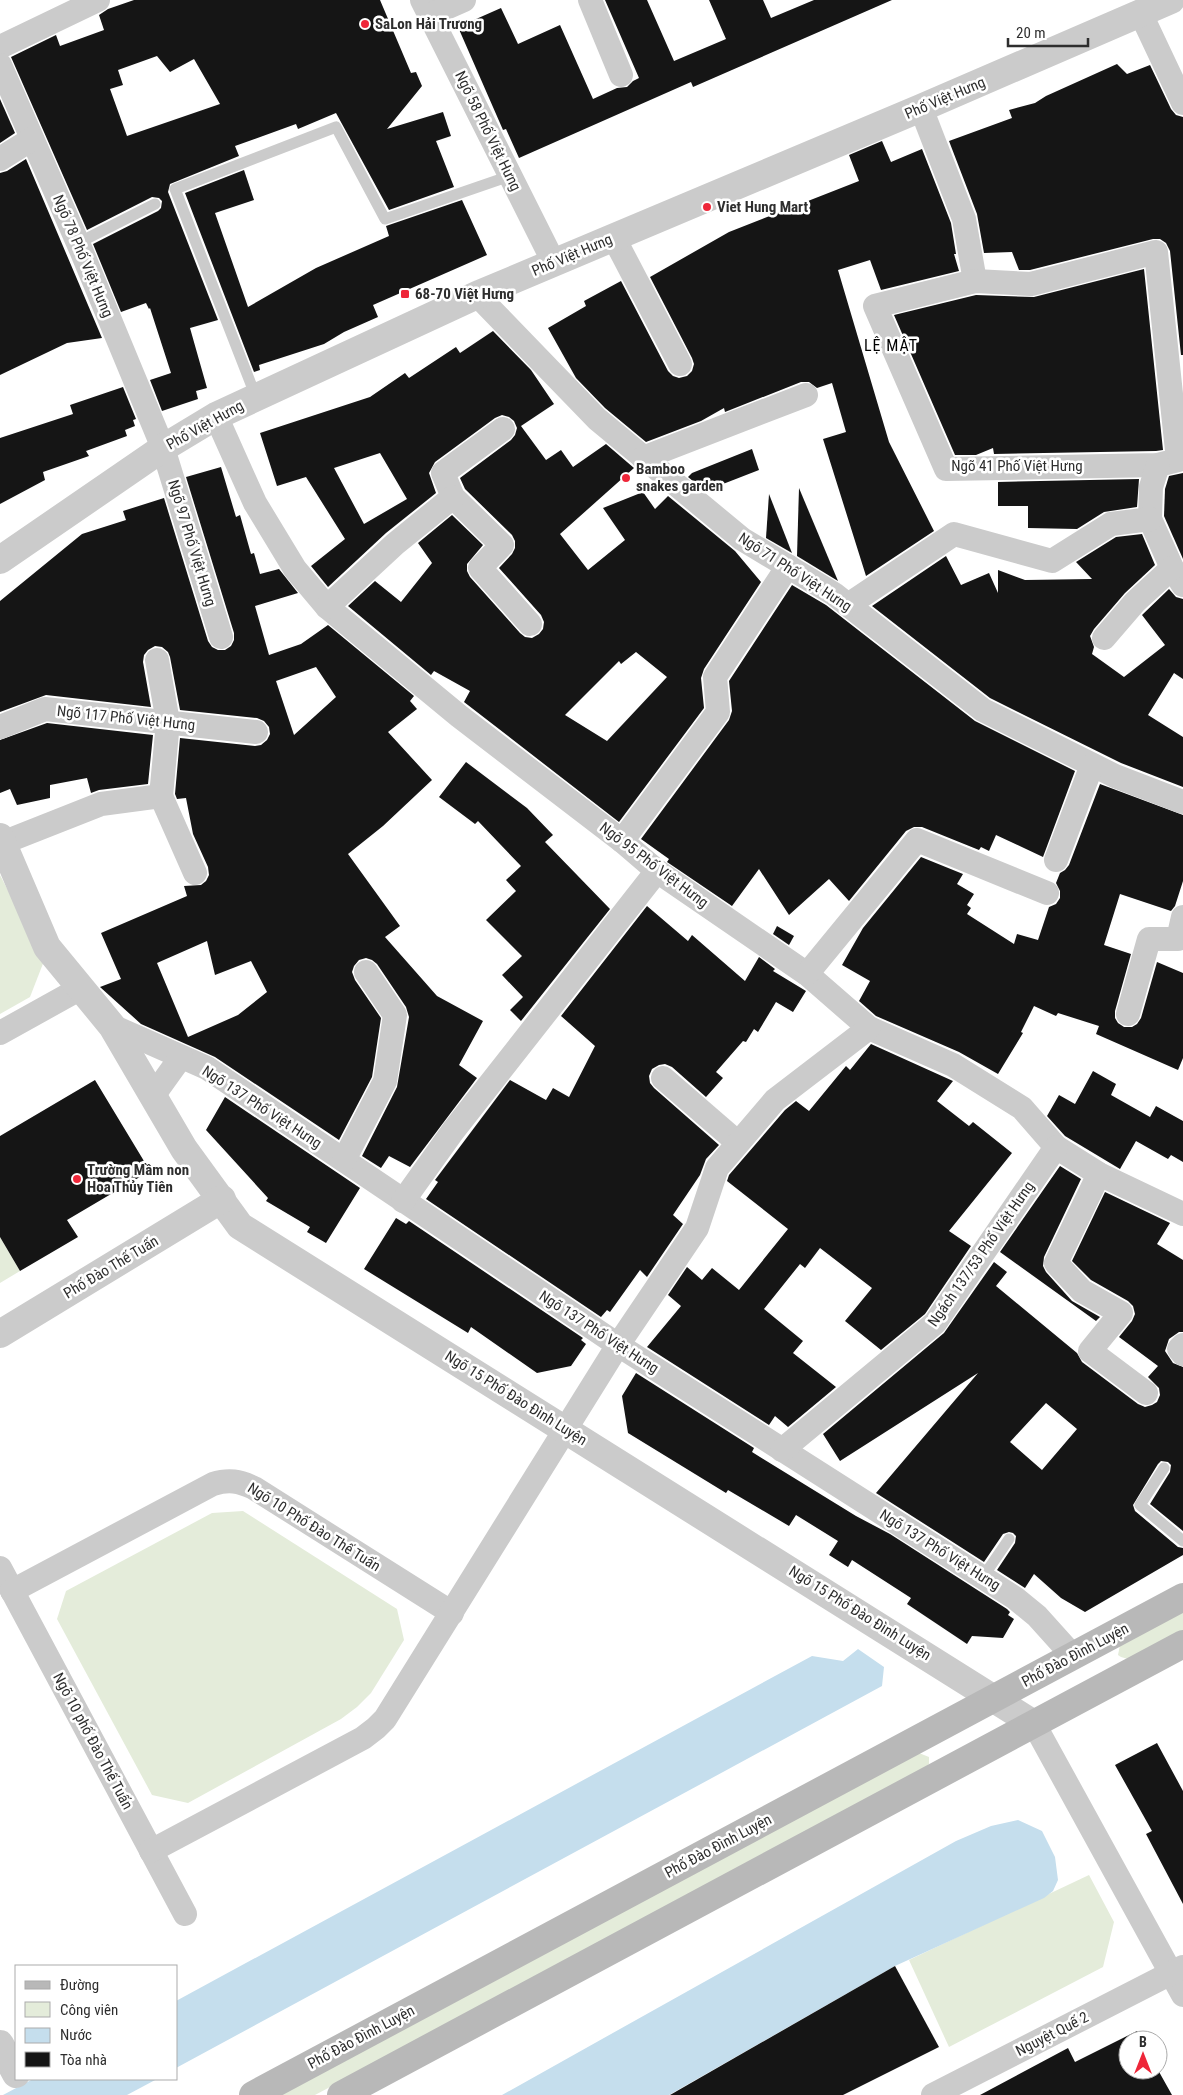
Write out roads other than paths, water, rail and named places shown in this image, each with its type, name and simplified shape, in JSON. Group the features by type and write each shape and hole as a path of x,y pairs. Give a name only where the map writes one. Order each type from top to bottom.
{"main road":[{"name":"Phố Đào Đình Luyện","path":"253,2095 1183,1597"},
{"path":"341,2095 1183,1644"}],"street":[{"path":"0,47 97,0"},
{"path":"426,8 464,0"},
{"path":"590,0 621,75"},
{"name":"Phố Việt Hưng","path":"0,560 163,448 216,416 477,295 1171,0"},
{"name":"Ngõ 58 Phố Việt Hưng","path":"426,8 554,263"},
{"path":"1141,14 1183,103"},
{"name":"Ngõ 78 Phố Việt Hưng","path":"0,65 78,243 163,448"},
{"path":"920,108 964,219 975,281"},
{"path":"0,159 32,139"},
{"path":"614,238 680,364"},
{"name":"Ngõ 41 Phố Việt Hưng","path":"1173,462 946,469 875,306 975,281 1031,284 1156,252 1177,387 1173,462 1151,487 1150,518 1177,576"},
{"name":"Ngõ 71 Phố Việt Hưng","path":"477,295 597,419 742,539 848,605 984,710 1115,776 1183,802"},
{"path":"644,458 806,395"},
{"name":"Ngõ 95 Phố Việt Hưng","path":"216,416 255,503 295,569 327,607 459,716 657,871 807,974 869,1028 953,1065 1022,1108 1056,1147 1100,1174 1183,1214"},
{"path":"504,429 443,473 453,497 502,546 480,568 530,624"},
{"name":"Ngõ 97 Phố Việt Hưng","path":"163,448 222,637"},
{"path":"327,607 395,544 453,497"},
{"path":"848,605 954,534 1052,561 1111,524 1150,518"},
{"path":"622,842 718,712 715,677 788,566"},
{"path":"1104,638 1135,602 1177,576"},
{"path":"157,660 168,722 161,796 195,873"},
{"name":"Ngõ 117 Phố Việt Hưng","path":"0,727 45,709 256,732"},
{"path":"1056,860 1092,765"},
{"path":"0,1033 81,988 47,947 1,840 100,804 161,796"},
{"path":"807,974 917,840 1047,893"},
{"path":"403,1201 452,1131 657,871"},
{"path":"1128,1014 1149,938 1178,938 1183,917"},
{"path":"344,1160 385,1081 395,1015 366,972"},
{"name":"Ngõ 15 Phố Đào Đình Luyện","path":"81,988 112,1026 184,1149 240,1226 1034,1724"},
{"name":"Ngõ 137 Phố Việt Hưng","path":"112,1026 207,1068 618,1345 983,1577 1015,1598 1037,1616 1072,1656"},
{"path":"151,1851 354,1742 376,1728 395,1706 618,1345 697,1228 717,1168 775,1100 869,1028"},
{"path":"153,1096 181,1057"},
{"path":"663,1078 738,1142"},
{"name":"Ngách 137/53 Phố Việt Hưng","path":"782,1450 936,1323 1056,1147"},
{"path":"1100,1174 1056,1263 1082,1291 1121,1313 1090,1352 1146,1392"},
{"name":"Phố Đào Thế Tuấn","path":"0,1334 222,1199"},
{"path":"1183,1345 1179,1349 1183,1354"},
{"name":"Ngõ 10 Phố Đào Thế Tuấn","path":"12,1591 213,1484 227,1480 240,1482 254,1488 452,1613"},
{"name":"Ngõ 10 phố Đào Thế Tuấn","path":"0,1568 185,1914"},
{"path":"1034,1724 1177,1970 1183,1995"},
{"name":"Nguyệt Quế 2","path":"933,2095 1177,1970"},
{"path":"0,2044 15,2072"},
{"path":"20,2080 27,2095"}],"lane":[{"path":"256,397 175,188 336,127 385,218 510,176"},
{"path":"78,243 155,204"},
{"path":"1164,1468 1140,1505 1183,1541"},
{"path":"983,1577 1009,1539"}],"water":[{"path":"858,1649 884,1667 882,1686 178,2067 178,2000 812,1656 843,1661"},
{"path":"1018,1820 1042,1831 1055,1857 1058,1880 1053,1891 1044,1898 895,1966 669,2095 502,2095 956,1841 991,1826"},
{"path":"31,2080 155,2080 127,2095 3,2095"}],"place":[{"name":"SaLon Hải Trương","path":"365,24"},
{"name":"Viet Hung Mart","path":"707,207"},
{"name":"68-70 Việt Hưng","path":"405,294"},
{"name":"Bamboo snakes garden","path":"626,478"},
{"name":"Trường Mầm non Hoa Thủy Tiên","path":"77,1179"}],"district":[{"name":"LỆ MẬT","path":"891,345"}]}
